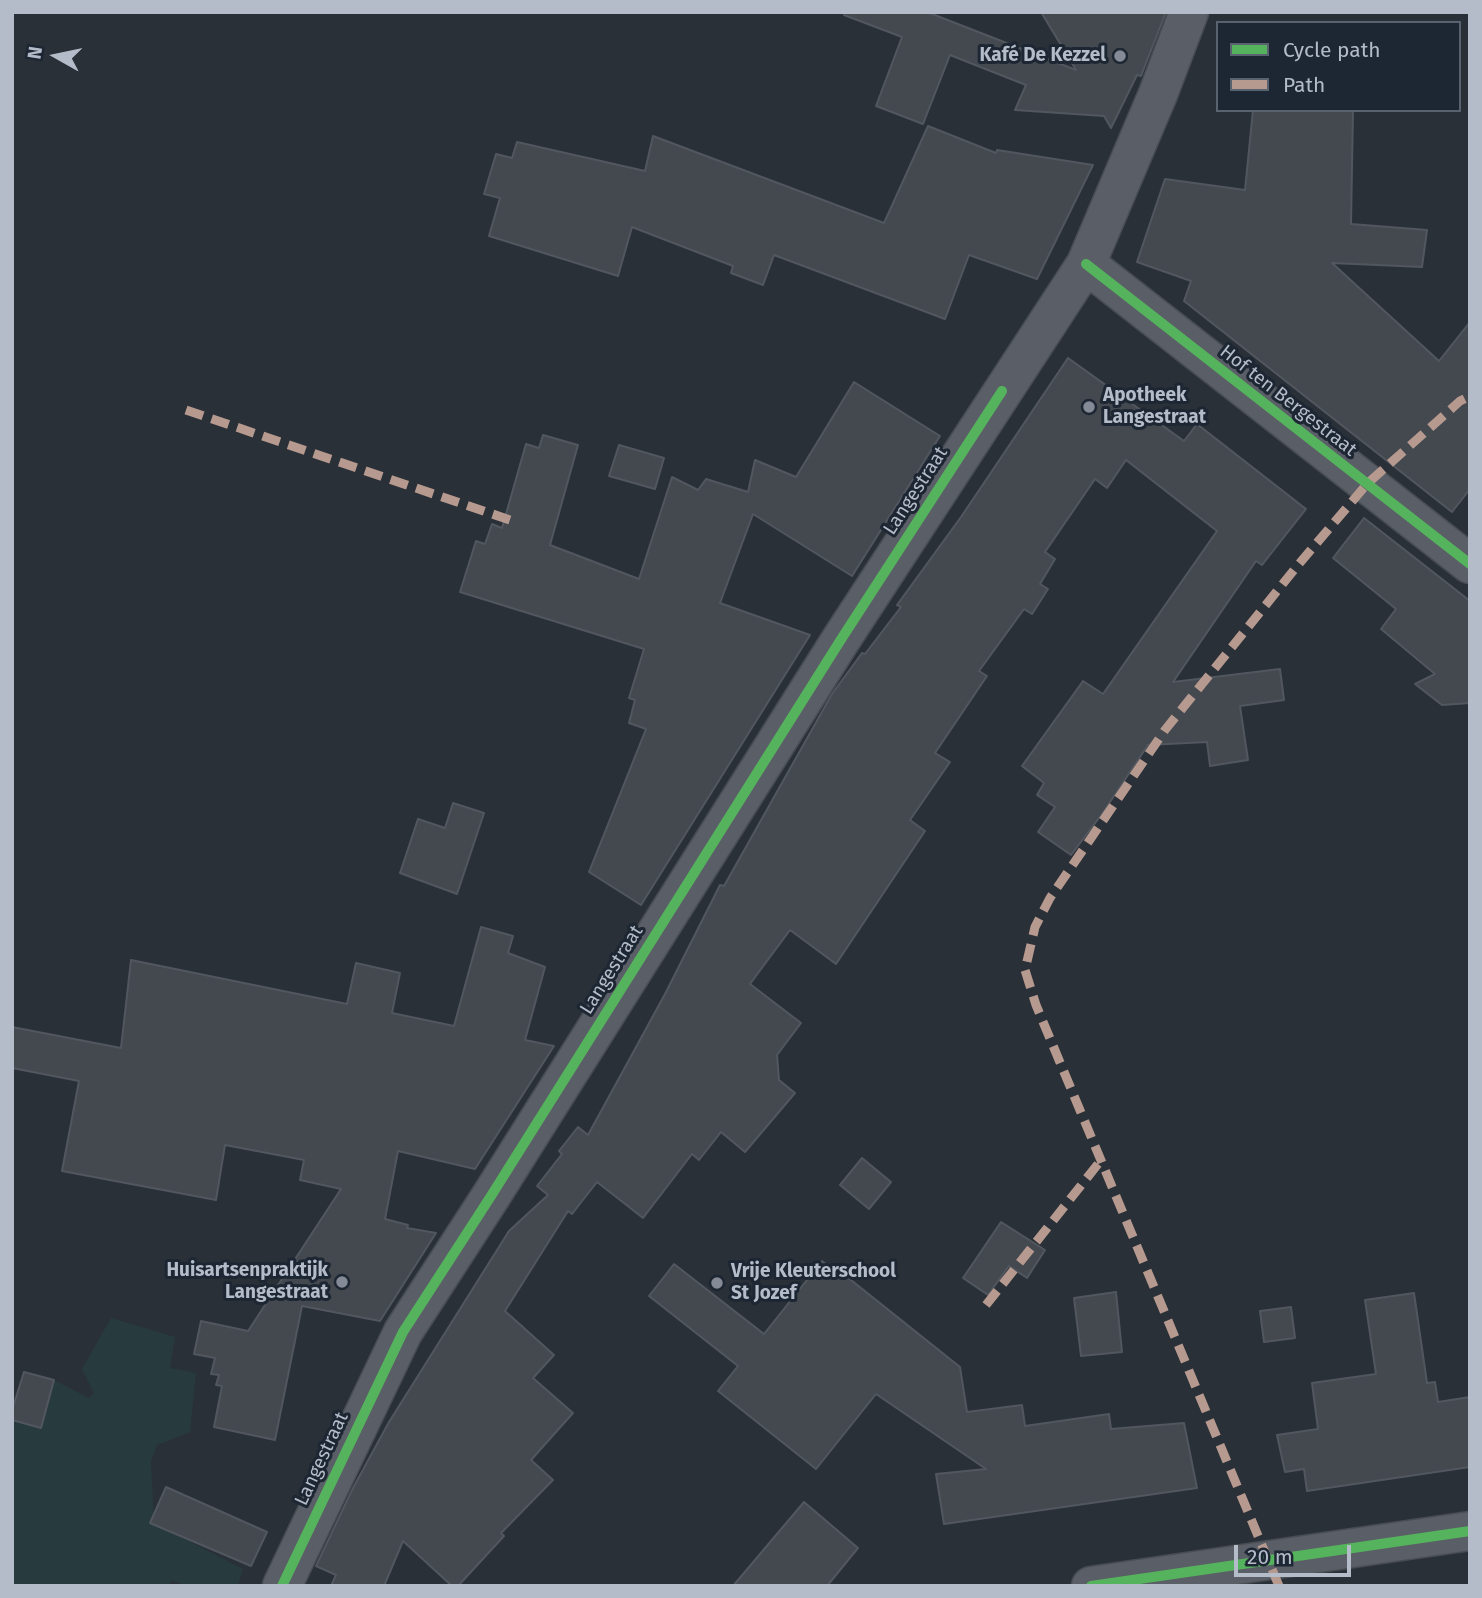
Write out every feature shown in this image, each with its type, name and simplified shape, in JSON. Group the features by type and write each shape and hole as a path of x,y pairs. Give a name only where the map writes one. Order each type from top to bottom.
{"street":[{"name":"Langestraat","path":"282,1586 403,1332 840,641 1086,264 1189,12"},
{"name":"Hof ten Bergestraat","path":"1086,264 1470,564"},
{"path":"1091,1586 1470,1531"}],"green space":[{"path":"111,1318 175,1337 170,1368 196,1373 190,1432 157,1445 151,1461 154,1523 243,1569 238,1586 186,1586 172,1580 168,1586 12,1586 12,1422 41,1427 54,1380 89,1398 94,1393 82,1369"}],"building":[{"path":"845,12 927,12 1076,70 1041,12 1166,12 1141,76 1137,75 1111,128 1104,116 1015,110 1026,85 950,55 923,124 876,106 902,37 844,15"},
{"path":"1253,112 1353,112 1351,224 1427,230 1422,267 1332,263 1439,361 1470,322 1470,489 1452,512 1184,301 1191,281 1137,262 1165,179 1245,190"},
{"path":"928,126 996,153 997,150 1093,165 1037,279 969,255 945,319 774,255 763,285 731,273 733,266 632,227 618,276 489,236 500,198 484,194 496,154 512,158 517,142 645,171 653,136 884,223"},
{"path":"1068,358 1184,441 1197,424 1306,509 1262,565 1256,561 1173,682 1280,669 1284,700 1240,706 1248,760 1210,766 1207,742 1148,745 1071,855 1038,832 1055,807 1037,795 1044,783 1022,766 1083,681 1103,694 1217,531 1126,460 1107,488 1095,479 1045,552 1055,559 1040,584 1048,589 1032,614 1024,609 979,671 987,676 935,753 950,762 910,820 925,831 836,964 790,930 750,984 801,1023 777,1055 779,1080 795,1093 745,1152 721,1132 699,1160 692,1154 643,1218 597,1182 572,1214 568,1211 505,1311 554,1355 533,1378 573,1413 531,1460 553,1480 501,1533 504,1536 458,1586 452,1586 403,1541 384,1586 331,1586 336,1575 316,1566 353,1488 389,1422 509,1231 548,1195 537,1186 562,1154 559,1151 578,1127 588,1135 665,994 720,885 724,886 832,694 901,607 897,605 961,517"},
{"path":"854,382 940,436 852,576 753,514 720,603 810,635 641,905 589,872 646,729 629,723 635,700 629,698 644,649 460,592 476,541 485,544 492,524 502,528 526,444 539,448 543,435 578,445 550,545 639,579 672,477 698,490 706,479 748,492 755,460 796,477"},
{"path":"619,445 664,458 655,489 609,476"},
{"path":"1364,518 1470,601 1470,703 1442,705 1415,684 1435,674 1381,629 1396,609 1333,558"},
{"path":"453,803 484,813 457,894 400,873 418,819 445,828"},
{"path":"481,927 513,936 508,953 545,967 525,1040 554,1046 475,1169 398,1151 385,1219 408,1225 407,1228 436,1233 380,1321 302,1306 275,1440 214,1427 222,1386 216,1385 219,1375 211,1374 215,1358 194,1354 201,1321 248,1331 341,1189 300,1180 304,1160 225,1145 216,1200 62,1171 79,1081 12,1068 12,1027 121,1048 131,960 347,1004 356,963 400,973 392,1013 454,1026"},
{"path":"862,1158 891,1182 869,1209 840,1185"},
{"path":"1001,1222 1045,1250 1027,1278 1009,1266 988,1295 963,1278"},
{"path":"822,1261 843,1278 846,1276 960,1367 967,1412 1022,1405 1025,1426 1109,1414 1111,1429 1184,1423 1197,1488 944,1524 936,1474 986,1469 876,1394 816,1469 718,1391 738,1366 649,1296 674,1264 764,1334"},
{"path":"1116,1292 1122,1352 1081,1356 1074,1298"},
{"path":"1414,1293 1427,1383 1435,1382 1438,1402 1470,1397 1470,1467 1307,1491 1304,1469 1285,1472 1277,1435 1318,1429 1312,1383 1376,1374 1365,1300"},
{"path":"1291,1307 1295,1338 1264,1342 1260,1311"},
{"path":"24,1372 54,1380 41,1428 12,1420 12,1410"},
{"path":"166,1487 267,1532 251,1566 150,1523"},
{"path":"804,1502 858,1548 827,1586 733,1586"}],"marked path":[{"path":"1279,1586 1036,1005 1025,970 1035,927 1050,898 1165,730 1367,484 1460,401 1470,396"},
{"path":"186,410 516,522"},
{"path":"986,1305 1102,1159"}],"cycle path":[{"path":"1086,264 1470,564"},
{"path":"282,1586 403,1332 840,641 1002,391"},
{"path":"1091,1586 1470,1531"}],"place":[{"name":"Kafé De Kezzel","path":"1120,56"},
{"name":"Apotheek Langestraat","path":"1089,407"},
{"name":"Huisartsenpraktijk Langestraat","path":"342,1282"},
{"name":"Vrije Kleuterschool St Jozef","path":"717,1283"}]}
